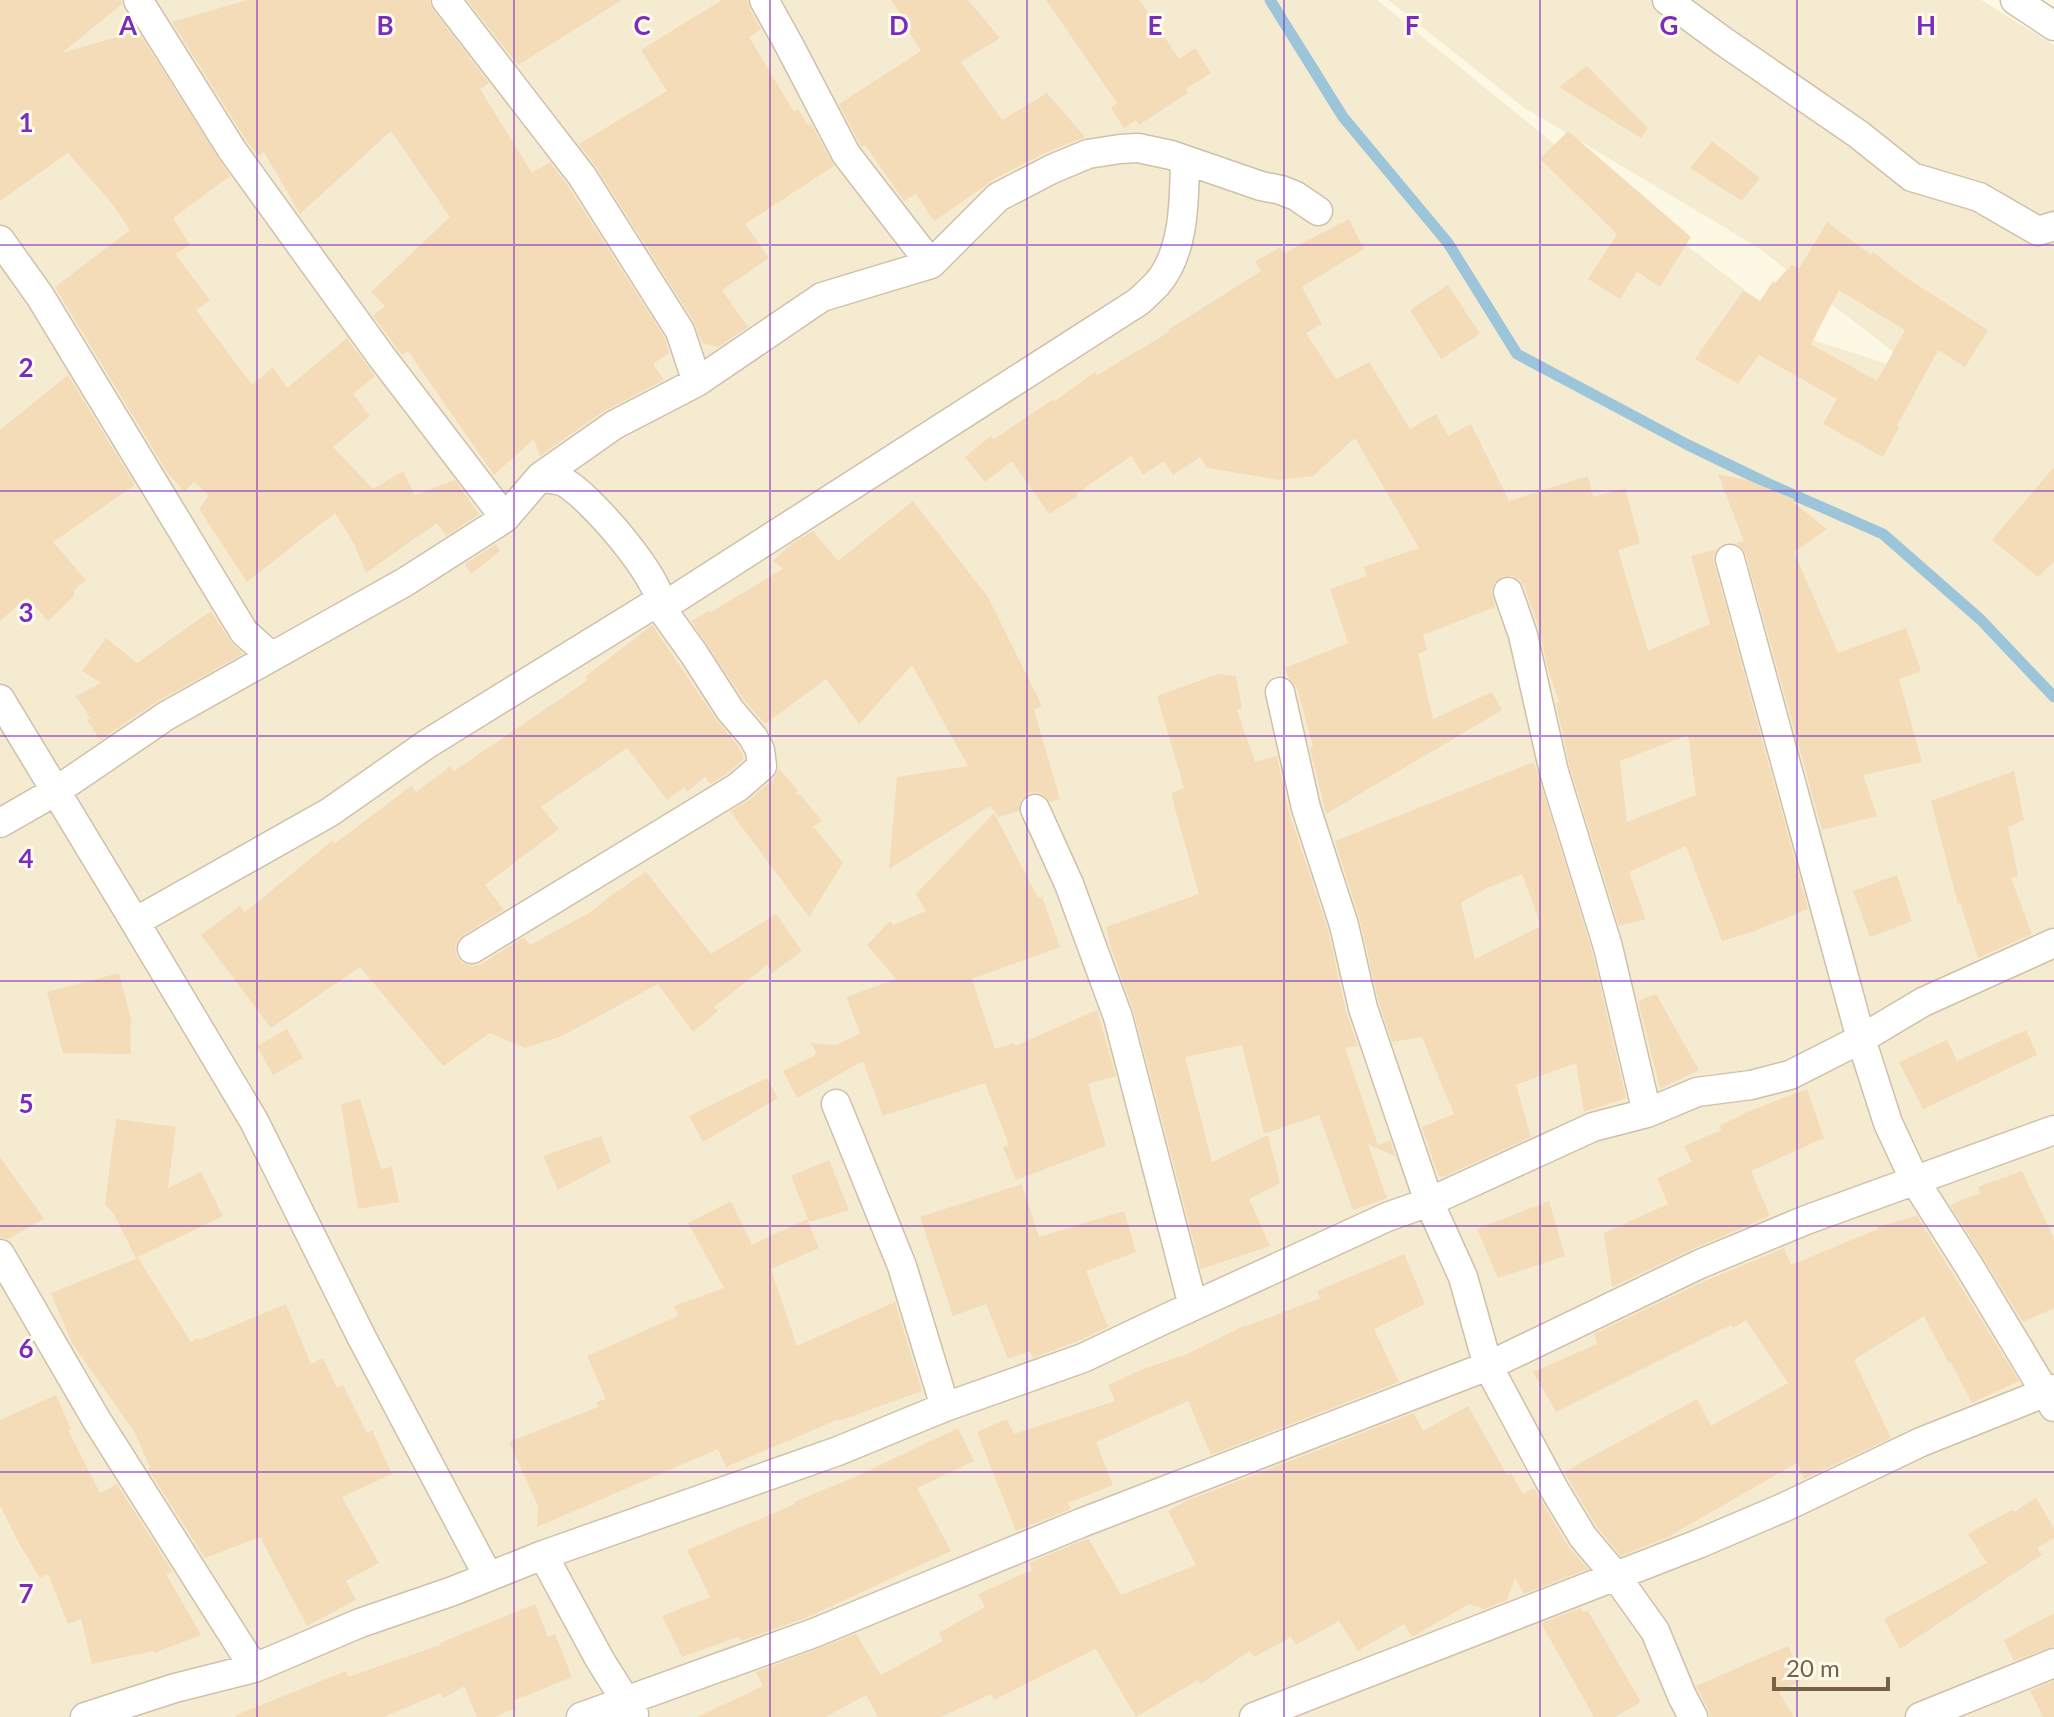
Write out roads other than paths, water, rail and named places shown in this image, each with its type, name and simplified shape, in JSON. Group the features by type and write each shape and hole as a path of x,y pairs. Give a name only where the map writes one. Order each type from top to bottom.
{"street":[{"path":"138,0 251,176 381,356 505,518"},
{"path":"446,0 582,176 680,331 697,382"},
{"path":"764,0 846,154 931,264"},
{"path":"1667,0 1858,134 1912,177 1979,197 2038,231 2054,226"},
{"path":"2015,0 2054,26"},
{"path":"0,823 56,791 142,731 405,582 505,518 540,477 614,425 697,382 822,297 931,264 998,197 1052,169 1088,154 1138,148 1281,190 1318,211"},
{"path":"135,922 330,812 427,744 661,604 1138,302 1159,282 1173,258 1184,202 1185,161"},
{"path":"0,240 40,296 244,632 271,656"},
{"path":"472,949 738,787 762,766 760,750 753,737 730,710 661,604 637,557 581,496 563,482 540,477"},
{"path":"1254,1717 1698,1544 1787,1506 1921,1442 2051,1397 1915,1181 1888,1123 1861,1039 1730,559"},
{"path":"1508,592 1523,635 1554,772 1608,947 1647,1113"},
{"path":"1280,692 1306,808 1344,925 1363,1008 1429,1202 1463,1277 1488,1366 1583,1537 1655,1631 1693,1717"},
{"path":"0,699 254,1121 362,1338 488,1576"},
{"path":"1035,809 1069,884 1118,1017 1193,1306"},
{"path":"85,1717 175,1688 254,1668 360,1623 838,1451 945,1407 1083,1358 1387,1217 1429,1202 1593,1127 1647,1113 1697,1092 1751,1085 1790,1075 1825,1059 1923,1002 2054,943"},
{"path":"836,1104 902,1266 945,1407"},
{"path":"581,1717 630,1709 1081,1523 1488,1366 1700,1264 1806,1220 2054,1130"},
{"path":"0,1254 96,1419 254,1668"},
{"path":"543,1555 630,1709"},
{"path":"1920,1717 2054,1663"}],"waterway":[{"path":"1270,0 1343,117 1448,243 1517,354 1688,445 1883,534 1981,620 2054,697"}]}
